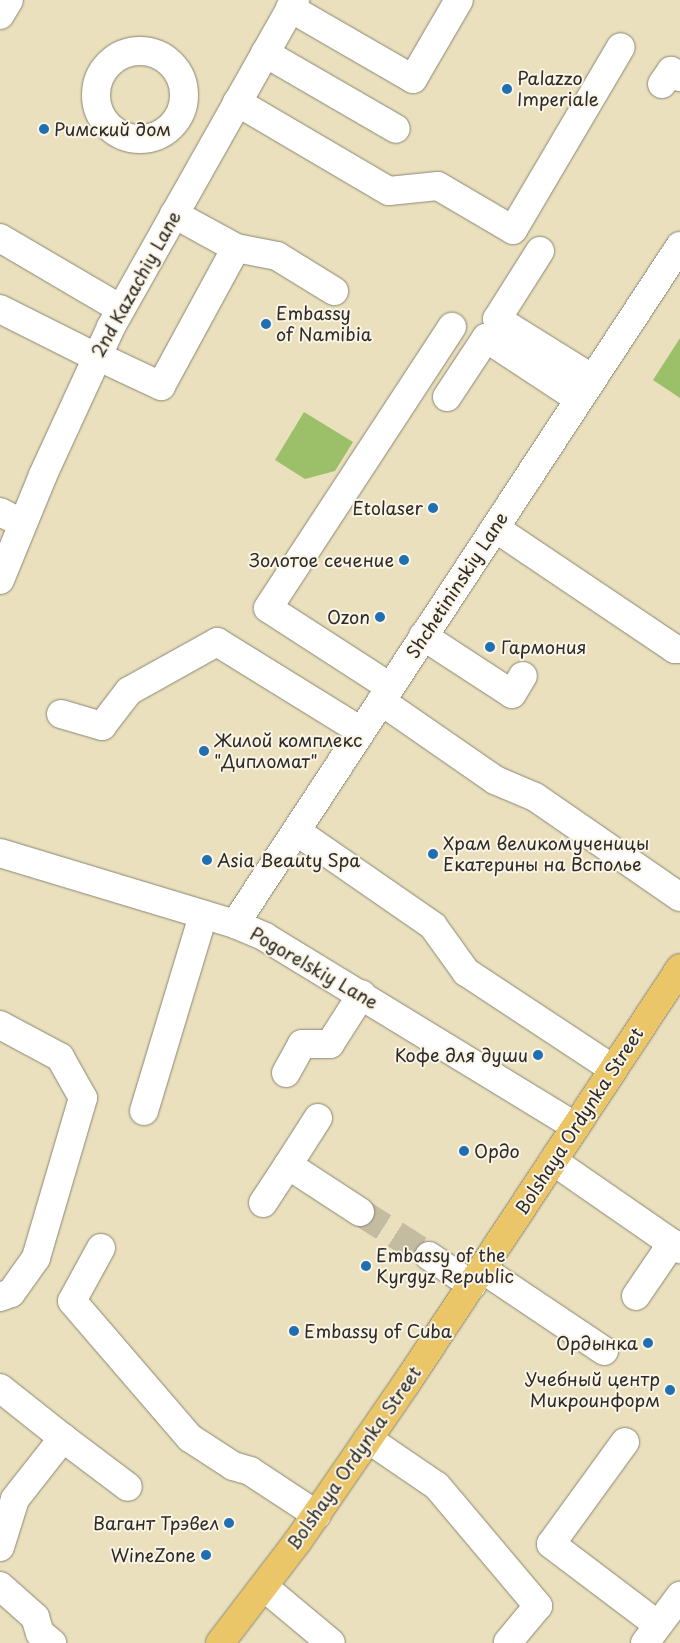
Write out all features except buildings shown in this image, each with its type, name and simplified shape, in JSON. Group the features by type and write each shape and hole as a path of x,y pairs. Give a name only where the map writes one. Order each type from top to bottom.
{"main road":[{"name":"Bolshaya Ordynka Street","path":"220,1643 264,1587 368,1439 680,968"}],"street":[{"path":"0,15 9,0"},
{"path":"293,4 413,80 459,0"},
{"name":"2nd Kazachiy Lane","path":"0,580 11,518 121,309 293,4"},
{"path":"237,102 389,191 438,186 514,230 621,47"},
{"path":"265,53 396,129"},
{"path":"179,116 218,137"},
{"path":"174,214 236,248 277,256 334,291"},
{"path":"0,238 121,309"},
{"path":"0,309 96,357 161,386 236,248"},
{"path":"540,251 498,319 586,389"},
{"name":"Shchetininskiy Lane","path":"235,924 586,389 677,257"},
{"path":"452,327 268,608 386,694 495,780 535,797 680,897"},
{"path":"447,397 486,338 586,389"},
{"path":"495,528 675,649 680,649"},
{"path":"424,636 512,694 523,676"},
{"path":"61,714 102,726 129,691 217,642 361,731"},
{"path":"296,832 433,926 466,972 613,1069"},
{"name":"Pogorelskiy Lane","path":"0,853 235,924 299,955 576,1127"},
{"path":"144,1111 203,915"},
{"path":"286,1073 302,1044 330,1044 362,994"},
{"path":"0,1025 60,1057 83,1098 36,1258 10,1293 0,1297"},
{"path":"263,1203 318,1118"},
{"path":"553,1161 676,1246 636,1296"},
{"path":"288,1165 360,1212"},
{"path":"101,1248 72,1301 190,1438 233,1466 250,1471 316,1514"},
{"path":"429,1256 477,1277 604,1351"},
{"path":"0,1388 128,1487"},
{"path":"0,1547 15,1499 63,1438"},
{"path":"368,1439 437,1486 538,1606 508,1642"},
{"path":"624,1442 551,1544 652,1634 680,1596"},
{"path":"0,1586 35,1617 40,1633 52,1643"},
{"path":"264,1587 331,1643"}],"green space":[{"path":"680,338 680,398 653,380"},
{"path":"304,412 353,442 335,471 305,479 275,460"}],"tunnel":[{"path":"360,1212 429,1256"}],"place":[{"name":"Palazzo Imperiale","path":"507,89"},
{"name":"Римский дом","path":"44,129"},
{"name":"Embassy of Namibia","path":"266,324"},
{"name":"Etolaser","path":"433,508"},
{"name":"Золотое сечение","path":"404,560"},
{"name":"Ozon","path":"380,617"},
{"name":"Гармония","path":"490,647"},
{"name":"Жилой комплекс \"Дипломат\"","path":"204,751"},
{"name":"Храм великомученицы Екатерины на Всполье","path":"433,854"},
{"name":"Asia Beauty Spa","path":"207,860"},
{"name":"Кофе для души","path":"538,1055"},
{"name":"Ордо","path":"464,1151"},
{"name":"Embassy of the Kyrgyz Republic","path":"366,1266"},
{"name":"Embassy of Cuba","path":"294,1331"},
{"name":"Ордынка","path":"648,1343"},
{"name":"Учебный центр Микроинформ","path":"670,1390"},
{"name":"Вагант Трэвел","path":"229,1523"},
{"name":"WineZone","path":"206,1555"}]}
